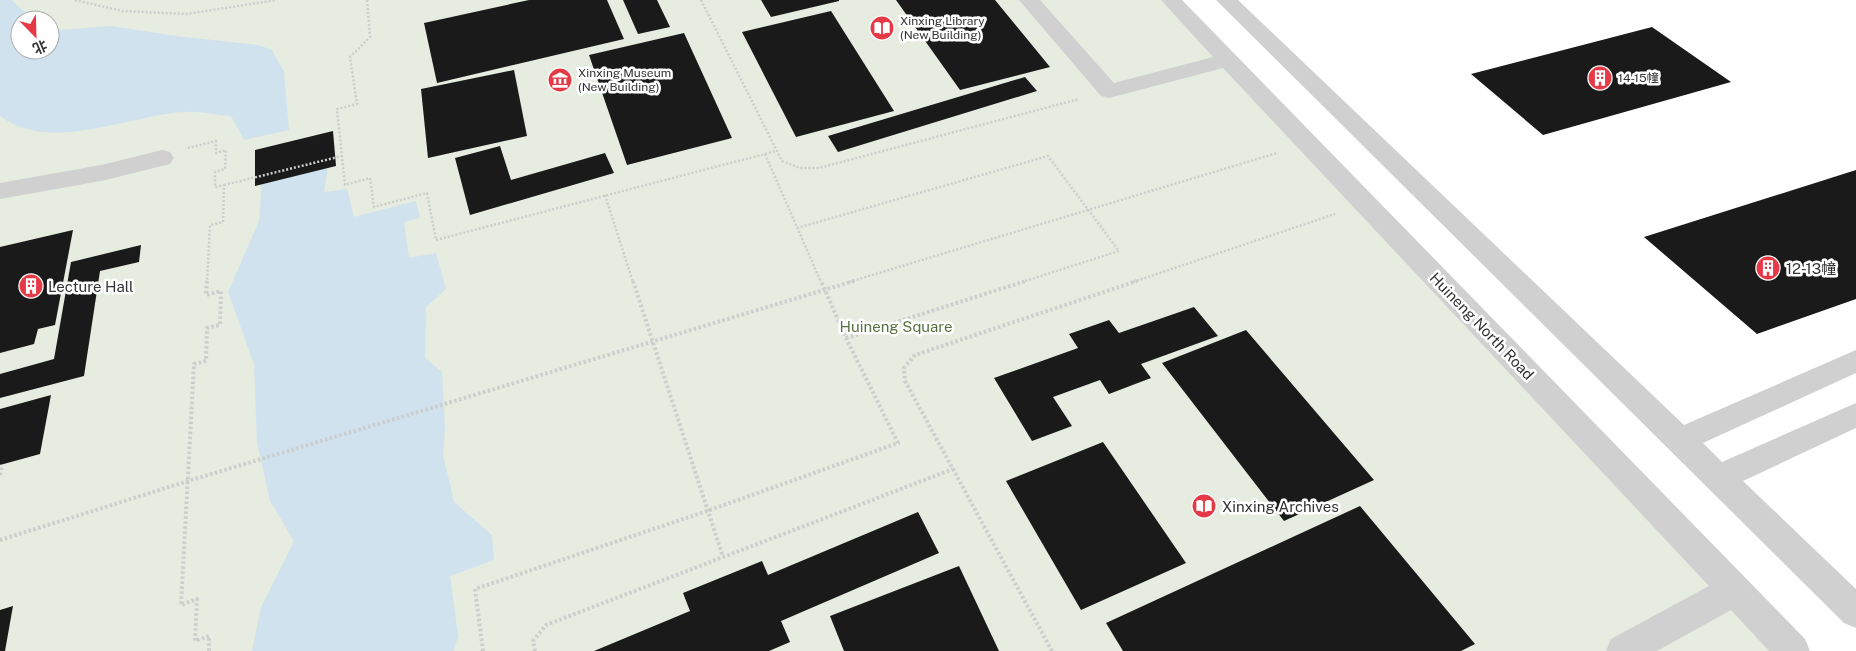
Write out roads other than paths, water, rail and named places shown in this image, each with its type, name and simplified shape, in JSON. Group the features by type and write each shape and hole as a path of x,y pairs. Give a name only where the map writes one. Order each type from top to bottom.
{"street":[{"path":"1029,0 1109,91 1228,60"},
{"name":"Huineng North Road","path":"1171,0 1793,651"},
{"path":"1226,0 1856,612"},
{"path":"0,191 101,173 171,154"},
{"path":"1680,440 1856,361"},
{"path":"1718,478 1856,415"},
{"path":"1623,651 1735,590"}],"water":[{"path":"0,0 11,0 22,10 10,10 10,60 60,60 60,30 111,26 176,36 258,45 272,50 284,72 289,130 244,140 231,116 184,112 90,129 42,132 20,127 0,116"},
{"path":"263,167 328,167 324,192 347,189 354,217 416,201 420,218 404,222 409,258 436,253 446,289 426,307 425,358 442,372 445,429 443,455 454,502 492,535 494,560 450,576 458,636 454,651 252,651 261,607 294,541 270,501 257,442 254,364 228,292 259,221"}],"place":[{"name":"Xinxing Library (New Building)","path":"882,28"},
{"name":"14-15幢","path":"1600,78"},
{"name":"Xinxing Museum (New Building)","path":"560,80"},
{"name":"12-13幢","path":"1768,268"},
{"name":"Lecture Hall","path":"31,286"},
{"name":"Xinxing Archives","path":"1204,506"}],"park label":[{"name":"Huineng Square","path":"896,326"}]}
